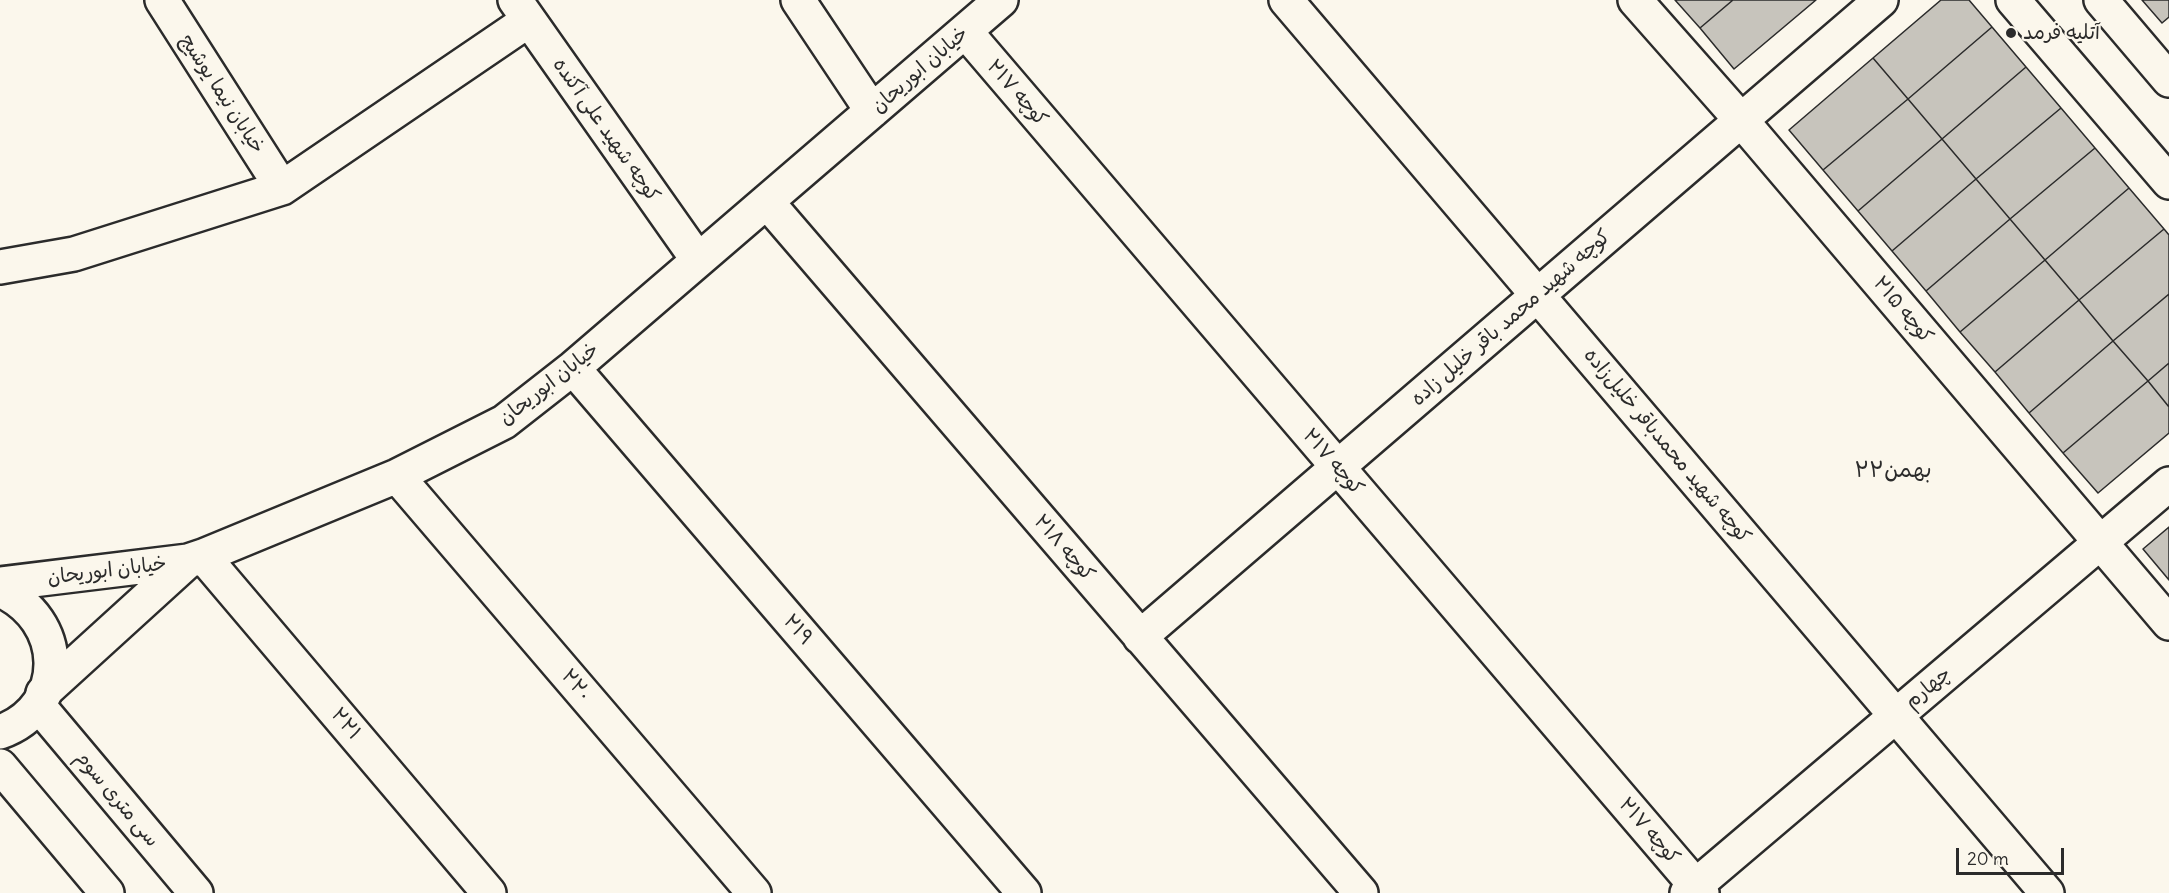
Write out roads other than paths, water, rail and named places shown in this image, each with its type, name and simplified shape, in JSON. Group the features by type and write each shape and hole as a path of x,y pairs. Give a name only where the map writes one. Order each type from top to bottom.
{"street":[{"name":"خیابان نیما یوشیج","path":"162,0 282,188"},
{"path":"798,0 872,111"},
{"name":"خیابان ابوریحان","path":"0,584 196,559 397,476 504,422 573,368 1001,0"},
{"name":"کوچه شهید محمدباقر خلیل‌زاده","path":"1286,0 2047,893"},
{"name":"کوچه ۲۱۵","path":"1635,0 1741,120 2169,623"},
{"name":"کوچه شهید محمد باقر خلیل زاده","path":"1140,637 1881,0"},
{"path":"2013,0 2169,182"},
{"path":"2101,0 2169,80"},
{"path":"0,267 74,254 282,188 522,10"},
{"name":"کوچه شهید علی آکنده","path":"522,10 698,260"},
{"name":"کوچه ۲۱۷","path":"965,31 1338,467 1695,891"},
{"name":"کوچه ۲۱۸","path":"767,202 1361,893"},
{"name":"۲۱۹","path":"573,368 1024,893"},
{"name":"۲۲۰","path":"397,476 754,893"},
{"name":"چهارم","path":"1695,891 1896,715 2169,484"},
{"path":"40,699 196,559"},
{"name":"۲۲۱","path":"196,559 489,893"},
{"path":"0,590 22,602 38,618 48,639 51,661 48,684 40,699 26,718 0,732"},
{"name":"سی متری سوم","path":"40,699 196,893"},
{"path":"0,766 107,893"}],"place":[{"name":"آتلیه فرمد","path":"2011,33"}],"district":[{"name":"۲۲بهمن","path":"1893,471"}]}
